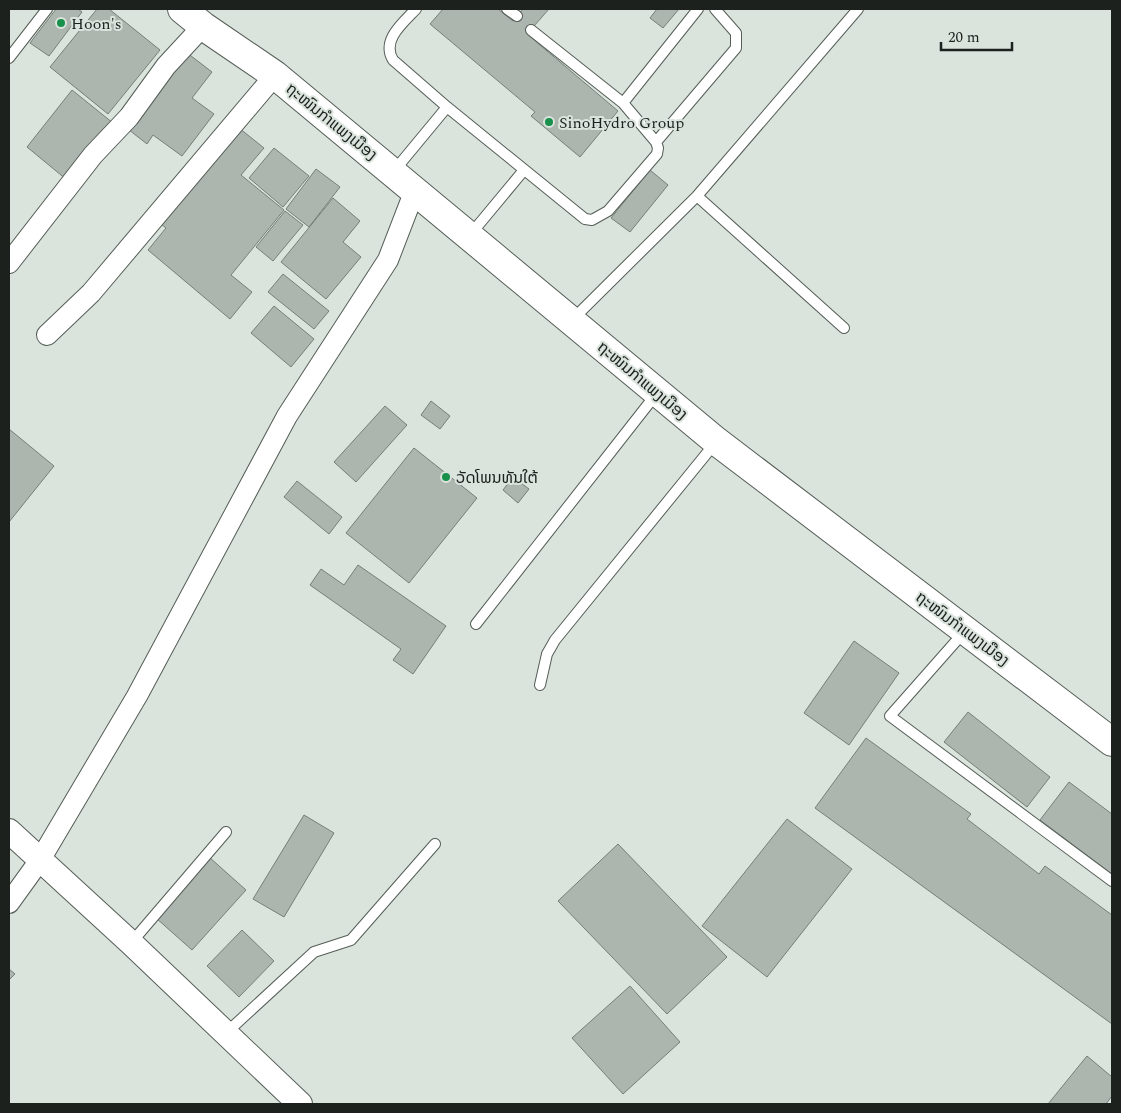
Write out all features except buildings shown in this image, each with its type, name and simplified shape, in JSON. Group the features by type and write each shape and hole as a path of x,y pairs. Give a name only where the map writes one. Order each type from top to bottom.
{"main road":[{"name":"ຖະໜົນກຳແພງເມືອງ","path":"182,9 203,26 275,75 716,441 1112,742"}],"street":[{"path":"9,263 93,155 129,117 166,66 203,26"},
{"path":"47,335 91,293 275,75"},
{"path":"9,903 40,860 136,696 287,416 388,260 415,190"},
{"path":"9,830 300,1104"}],"lane":[{"path":"9,58 47,9"},
{"path":"416,9 393,35 389,45 389,53 393,60 524,170 585,218 592,220 608,211 657,154 658,148 656,142 623,103 531,30"},
{"path":"507,9 516,16"},
{"path":"623,103 698,9"},
{"path":"656,142 736,48 736,33 715,9"},
{"path":"571,320 697,196 858,9"},
{"path":"394,172 447,107"},
{"path":"469,236 524,170"},
{"path":"697,196 844,328"},
{"path":"476,624 658,392"},
{"path":"540,685 548,654 556,640 716,441"},
{"path":"966,630 890,716 1112,881"},
{"path":"131,943 226,832"},
{"path":"226,1033 314,952 351,940 435,844"}],"place":[{"name":"Hoon's","path":"61,23"},
{"name":"SinoHydro Group","path":"549,122"},
{"name":"ວັດໂພນທັນໃຕ້","path":"446,477"}]}
